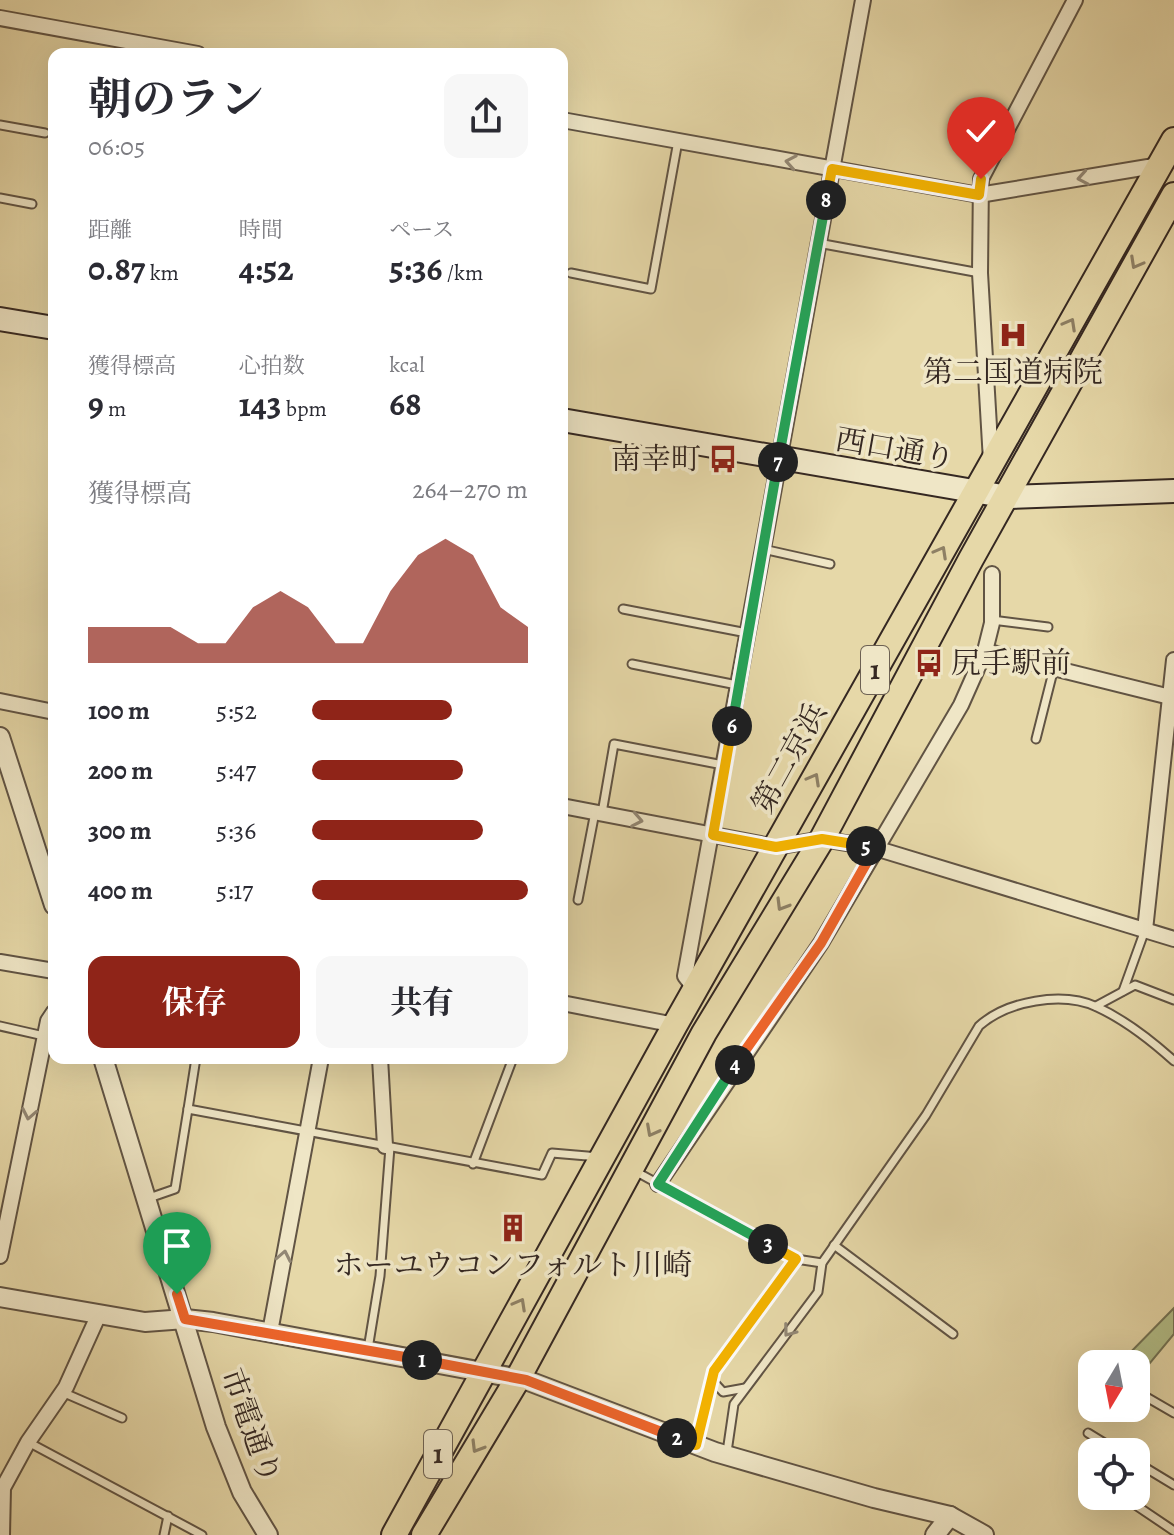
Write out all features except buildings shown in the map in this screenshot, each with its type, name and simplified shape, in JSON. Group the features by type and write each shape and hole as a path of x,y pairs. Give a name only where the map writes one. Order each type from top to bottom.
{"highway":[{"name":"第二京浜","path":"394,1535 601,1157 1174,140"},
{"name":"1","path":"424,1535 517,1380 704,1033 822,839 1174,195"}],"main road":[{"path":"0,319 48,327"},
{"name":"西口通り","path":"568,421 1008,497 1174,491"}],"street":[{"path":"695,989 685,976 863,0"},
{"path":"991,466 980,273 981,179 1075,0"},
{"path":"0,18 165,48"},
{"path":"568,121 979,195 1160,165"},
{"path":"658,1184 821,943 961,705 985,651 992,620 992,574"},
{"path":"985,651 1173,697"},
{"path":"1145,930 1173,697 1174,660"},
{"path":"0,701 48,711"},
{"path":"0,737 48,881"},
{"path":"568,807 776,847 822,839 875,848 1174,939"},
{"path":"0,962 48,970"},
{"path":"568,1004 675,1025"},
{"path":"0,1256 48,1026"},
{"name":"市電通り","path":"105,1064 228,1460 268,1535"},
{"path":"270,1332 320,1064"},
{"path":"381,1064 388,1146"},
{"path":"601,1157 632,1169"},
{"path":"0,1297 145,1322 185,1319 270,1332 517,1380 726,1455 874,1498 950,1516 984,1535"},
{"path":"2,1535 3,1488 28,1442 62,1392 99,1314"},
{"path":"935,1535 950,1516"}],"lane":[{"path":"0,125 45,133"},
{"path":"571,273 651,289 678,141"},
{"path":"0,198 32,204"},
{"path":"818,243 980,273"},
{"path":"763,549 830,564"},
{"path":"623,609 749,633"},
{"path":"992,620 1048,627"},
{"path":"632,664 740,685"},
{"path":"1036,739 1054,668"},
{"path":"578,900 614,744 725,766"},
{"path":"1123,991 1145,930"},
{"path":"1096,1006 1135,985 1174,1000"},
{"path":"726,1455 734,1404 818,1292 822,1263 926,1115 979,1026 989,1017 1003,1008 1038,1001 1096,1006 1174,1061"},
{"path":"0,1026 44,1036"},
{"path":"148,1198 175,1189 195,1064"},
{"path":"473,1164 511,1064"},
{"path":"188,1109 542,1175 552,1153 601,1157"},
{"path":"368,1349 380,1276 388,1146"},
{"path":"632,1169 796,1259 822,1263"},
{"path":"834,1245 953,1334"},
{"path":"696,1445 712,1379 796,1259"},
{"path":"712,1379 715,1387 723,1392 733,1393 747,1387"},
{"path":"62,1392 122,1418"},
{"path":"1150,1399 1174,1413"},
{"path":"1088,1433 1096,1438"},
{"path":"28,1442 202,1535"},
{"path":"1150,1470 1174,1485"},
{"path":"1143,1510 1174,1531"},
{"path":"164,1535 168,1516"}],"green space":[{"path":"1174,1308 1174,1334 1150,1363 1150,1350 1133,1350"}],"place":[{"name":"第二国道病院","path":"1013,335"},
{"name":"南幸町","path":"723,459"},
{"name":"尻手駅前","path":"929,663"},
{"name":"ホーユウコンフォルト川崎","path":"513,1228"}],"route":[{"path":"177,1294 185,1319 368,1349 526,1380 696,1445 714,1371 796,1259 658,1184 741,1055 821,943 875,848 822,839 776,847 713,835 832,169 979,195 981,179"}]}
